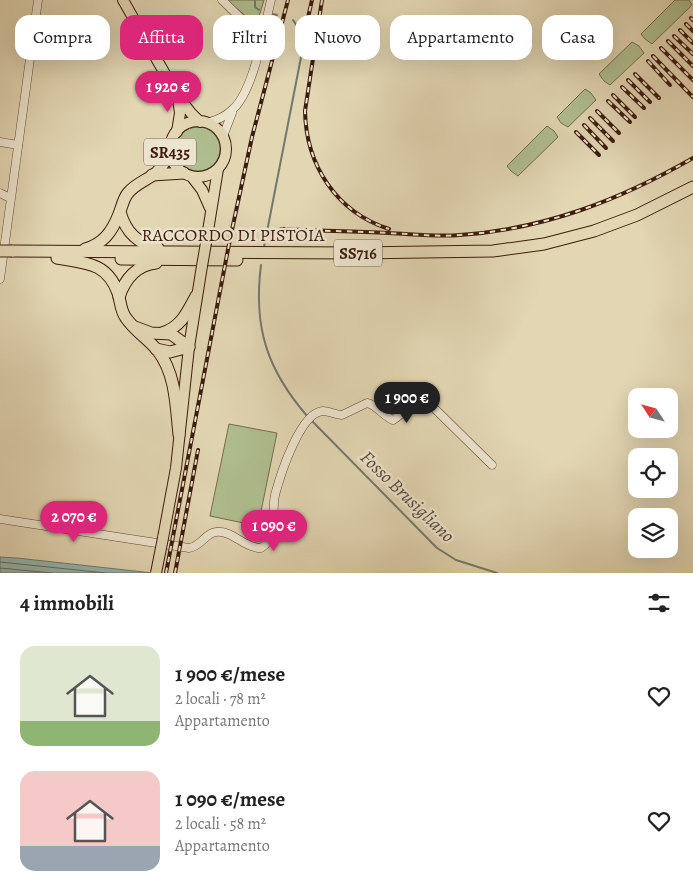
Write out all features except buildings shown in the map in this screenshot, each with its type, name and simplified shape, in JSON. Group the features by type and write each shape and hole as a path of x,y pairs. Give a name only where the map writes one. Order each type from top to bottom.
{"highway":[{"path":"68,252 89,248 101,242 110,233 122,203 128,194 135,186 152,176 162,166 170,152"},
{"path":"152,176 188,175"},
{"name":"RACCORDO DI PISTOIA","path":"6,255 57,258 438,253 508,250 544,244 594,231 637,215 693,187"},
{"name":"RACCORDO DI PISTOIA","path":"6,255 68,252 180,256 454,260 512,256 568,246 617,230 664,211 693,194"},
{"path":"120,212 127,230 138,241 180,256"},
{"path":"120,297 126,281 136,270 180,256"},
{"path":"57,258 87,263 104,271 114,283 120,297 122,312 156,349 166,364 175,400 180,435"},
{"path":"162,333 173,329 181,322 196,296"},
{"path":"134,326 148,332 172,334 189,347"},
{"path":"156,349 170,352 189,347"}],"main road":[{"name":"SR435","path":"123,0 177,95 191,113 203,122 216,128 222,136 226,153 218,169 196,296 176,468 156,573"},
{"name":"SR435","path":"177,95 180,113 177,132 170,152 174,164 202,190 211,209"},
{"name":"SR435","path":"177,132 185,125 203,122"},
{"name":"SR435","path":"188,175 205,176 218,169"}],"street":[{"path":"0,279 2,237 18,146 38,0"},
{"path":"222,0 237,15"},
{"path":"267,15 271,0"},
{"path":"222,136 233,110 249,84 255,60"},
{"path":"203,122 222,118 233,110"},
{"path":"0,142 18,146"},
{"path":"0,193 10,198"},
{"path":"0,519 189,548 199,544 209,534 220,532 230,535 250,546 261,548 272,534 276,494 294,440 299,432 314,415 320,412 326,411 342,415 367,402 393,420 417,401 426,402 492,465"}],"green space":[{"path":"227,0 264,0 259,15 244,15"},
{"path":"675,0 689,0 692,5 652,44 641,34"},
{"path":"632,42 639,46 644,53 610,85 599,74"},
{"path":"585,89 596,100 568,127 561,123 557,117"},
{"path":"547,126 558,137 518,176 507,166"},
{"path":"194,127 202,127 214,133 220,149 214,165 202,171 194,171 182,165 176,153 176,145 182,133"},
{"path":"229,424 277,433 258,526 210,516"}],"water":[{"path":"0,557 17,558 153,573 0,573"}],"waterway":[{"name":"Fosso Brusigliano","path":"255,0 255,7 259,10"},
{"name":"Fosso Brusigliano","path":"273,14 277,15"},
{"name":"Fosso Brusigliano","path":"264,247 303,47 301,32 293,20"},
{"name":"Fosso Brusigliano","path":"261,265 259,308 266,347 282,382 308,417"},
{"name":"Fosso Brusigliano","path":"312,421 437,548 456,560 497,573"}],"railway":[{"path":"166,573 230,239 252,137 288,0"},
{"path":"309,15 312,0"},
{"path":"322,0 305,111 311,150 318,168 339,198 354,211 370,221 389,229"},
{"path":"686,24 693,31"},
{"path":"680,30 693,43"},
{"path":"674,36 693,54"},
{"path":"668,41 693,66"},
{"path":"661,48 693,80"},
{"path":"653,56 693,97"},
{"path":"648,61 670,85"},
{"path":"635,74 659,98"},
{"path":"628,80 650,102"},
{"path":"622,87 644,108"},
{"path":"613,95 635,117"},
{"path":"608,101 630,122"},
{"path":"597,111 619,133"},
{"path":"590,118 613,141"},
{"path":"584,125 606,148"},
{"path":"576,132 599,155"},
{"path":"281,229 442,236 491,232 552,219 581,210 638,187 693,158"},
{"path":"175,573 198,450"}]}
